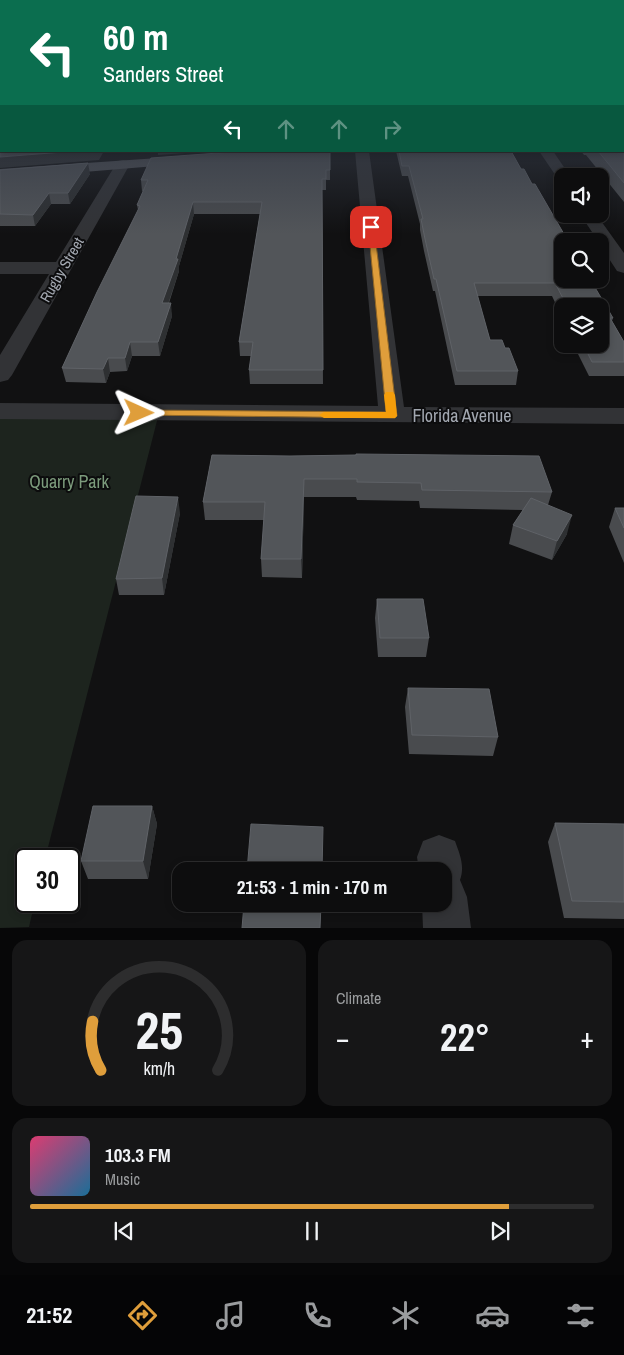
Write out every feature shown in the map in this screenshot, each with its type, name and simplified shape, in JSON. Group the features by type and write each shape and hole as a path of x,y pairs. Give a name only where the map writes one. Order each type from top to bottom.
{"main road":[{"path":"0,174 202,159"}],"street":[{"path":"362,152 392,416"},
{"path":"547,152 558,168"},
{"name":"Rugby Street","path":"0,375 123,164"},
{"path":"594,223 624,266"},
{"path":"0,268 64,268"},
{"name":"Florida Avenue","path":"0,411 392,416 624,416"},
{"path":"445,912 447,928"}],"green space":[{"name":"Quarry Park","path":"0,412 159,413 48,848 15,848 15,913 32,913 29,927 0,928"}],"building":[{"path":"0,152 63,152 0,157"},
{"path":"232,152 330,152 330,170 326,170 326,179 322,179 323,370 249,370 253,342 239,342 262,202 193,202 176,259 178,259 162,303 171,303 158,342 130,342 125,358 108,358 103,369 62,368 140,206 137,205 148,180 141,180 151,158"},
{"path":"399,152 512,152 521,169 524,169 532,184 535,184 554,217 554,223 558,223 563,233 554,233 554,283 474,283 490,340 502,340 505,348 509,348 518,371 457,371 425,239 421,219 423,219 409,166 402,166"},
{"path":"599,152 624,152 624,183"},
{"path":"88,163 68,193 49,193 33,215 0,214 0,170"},
{"path":"558,288 595,288 601,298 563,298"},
{"path":"609,311 613,318 610,318 624,342 624,362 592,362 588,353 609,353"},
{"path":"356,454 539,456 552,492 422,490 421,483 357,482 357,479 304,479 301,559 261,559 265,502 203,502 212,455 290,456"},
{"path":"136,496 178,497 162,578 116,579"},
{"path":"531,498 572,515 557,541 513,525"},
{"path":"615,508 624,508 624,528"},
{"path":"377,599 423,599 429,638 380,638"},
{"path":"408,688 489,689 498,737 412,735"},
{"path":"93,806 152,806 143,861 81,861"},
{"path":"555,823 624,824 624,902 572,901"},
{"path":"251,824 323,827 322,862 248,862"},
{"path":"243,912 321,912 320,928 242,928"}],"slow traffic":[{"path":"324,415 392,416 390,395"}],"route":[{"path":"139,413 392,416 371,227"}]}
